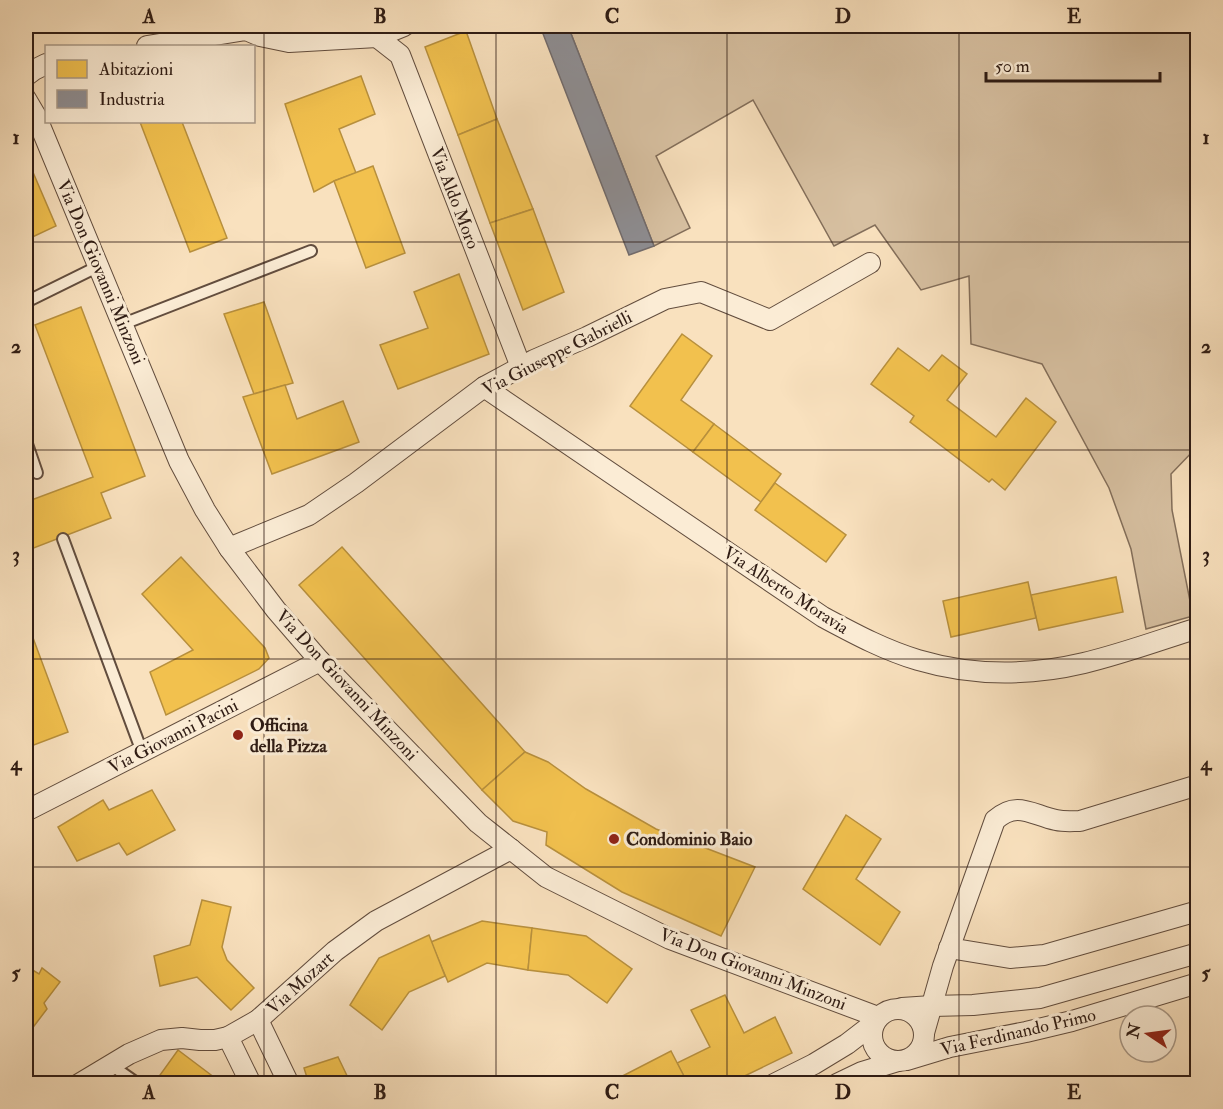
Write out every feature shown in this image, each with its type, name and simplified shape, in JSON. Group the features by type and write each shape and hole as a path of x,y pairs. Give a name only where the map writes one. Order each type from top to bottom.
{"street":[{"path":"152,45 245,28 260,36 289,42 377,37 404,26"},
{"name":"Via Aldo Moro","path":"377,37 400,55 520,368"},
{"path":"26,76 45,64"},
{"name":"Via Don Giovanni Minzoni","path":"26,99 36,116 180,460 205,510 229,548 276,610 320,661 478,824 546,877 670,939 887,1015"},
{"name":"Via Giuseppe Gabrielli","path":"229,548 309,514 356,483 484,387 665,299 701,292 770,320 870,263"},
{"name":"Via Alberto Moravia","path":"484,387 823,617 853,633 917,660 983,672 1053,669 1086,662 1197,628"},
{"name":"Via Giovanni Pacini","path":"26,811 320,661"},
{"path":"924,1033 946,957 994,820 1014,809 1054,820 1080,821 1197,785"},
{"name":"Via Mozart","path":"79,1083 129,1054 161,1041 182,1038 215,1040 228,1037 258,1020 335,951 376,921 511,849"},
{"path":"946,957 1010,958 1044,955 1197,911"},
{"name":"Via Ferdinando Primo","path":"887,1015 932,1006 973,1005 1040,998 1197,953"},
{"path":"774,1083 814,1064 847,1044 925,988 946,957"},
{"name":"Via Ferdinando Primo","path":"837,1083 862,1072 902,1060 950,1047 1072,1021 1197,983"},
{"path":"911,1011 922,1024 924,1033 924,1041 920,1049 914,1056 902,1060 890,1060 882,1056 872,1042 872,1033 887,1015 911,1011"},
{"path":"258,1020 289,1083"},
{"path":"228,1037 251,1083"}],"lane":[{"path":"123,324 311,251"},
{"path":"26,302 99,266"},
{"path":"26,441 37,473"},
{"path":"63,539 142,752"},
{"path":"111,1065 138,1083"}],"shaded area":[{"path":"568,26 1197,26 1197,447 1171,474 1172,510 1193,616 1146,629 1131,549 1109,488 1042,364 971,344 969,276 921,290 875,225 834,246 753,100 656,156 690,228 654,246"}],"building: Abitazioni":[{"path":"466,31 497,119 458,135 425,47"},
{"path":"361,76 375,114 339,129 356,173 314,192 285,104"},
{"path":"497,119 533,209 490,223 458,135"},
{"path":"140,123 182,123 227,238 190,252"},
{"path":"26,156 56,226 26,240"},
{"path":"373,166 405,253 366,268 334,181"},
{"path":"533,209 564,292 523,310 490,223"},
{"path":"459,274 489,354 398,389 380,345 428,328 414,292"},
{"path":"264,302 293,383 254,394 224,314"},
{"path":"81,307 145,476 101,493 111,518 26,551 26,502 93,477 35,325"},
{"path":"682,334 712,356 681,400 714,424 693,452 630,406"},
{"path":"898,348 929,371 942,355 967,374 947,400 996,437 1026,398 1056,422 1005,490 992,479 989,482 910,422 914,416 871,384"},
{"path":"285,385 297,419 343,401 359,442 272,474 243,397"},
{"path":"714,424 781,474 761,502 693,452"},
{"path":"775,483 846,535 826,562 755,510"},
{"path":"342,547 525,752 482,790 299,585"},
{"path":"181,557 265,648 269,658 259,669 166,715 150,672 193,650 142,594"},
{"path":"1116,577 1123,612 1039,630 1031,595"},
{"path":"1028,582 1036,618 951,637 943,601"},
{"path":"26,619 68,732 26,748"},
{"name":"Condominio Baio","path":"525,752 548,762 586,789 656,829 755,867 721,936 622,892 546,845 547,832 513,821 482,790"},
{"path":"152,790 175,830 127,855 119,843 77,861 58,827 103,800 109,810"},
{"path":"846,815 881,839 856,879 900,912 880,945 803,889"},
{"path":"202,900 231,907 222,947 227,960 254,988 231,1010 197,977 160,986 154,956 190,945"},
{"path":"482,921 532,928 528,970 487,963 448,982 431,942"},
{"path":"532,928 586,936 632,969 607,1003 568,975 528,970"},
{"path":"429,935 445,976 409,992 382,1030 350,1005 379,958"},
{"path":"26,966 39,974 42,968 60,982 44,1003 47,1009 34,1026 26,1017"},
{"path":"725,995 744,1033 775,1017 792,1053 728,1084 688,1084 677,1063 710,1047 691,1010"},
{"path":"178,1050 223,1084 156,1084 155,1082"},
{"path":"671,1051 688,1084 607,1084"},
{"path":"338,1057 351,1084 309,1084 304,1068"}],"building: Industria":[{"path":"540,26 568,26 654,246 629,255"}],"place":[{"name":"Officina della Pizza","path":"238,735"},
{"name":"Condominio Baio","path":"614,839"}]}
